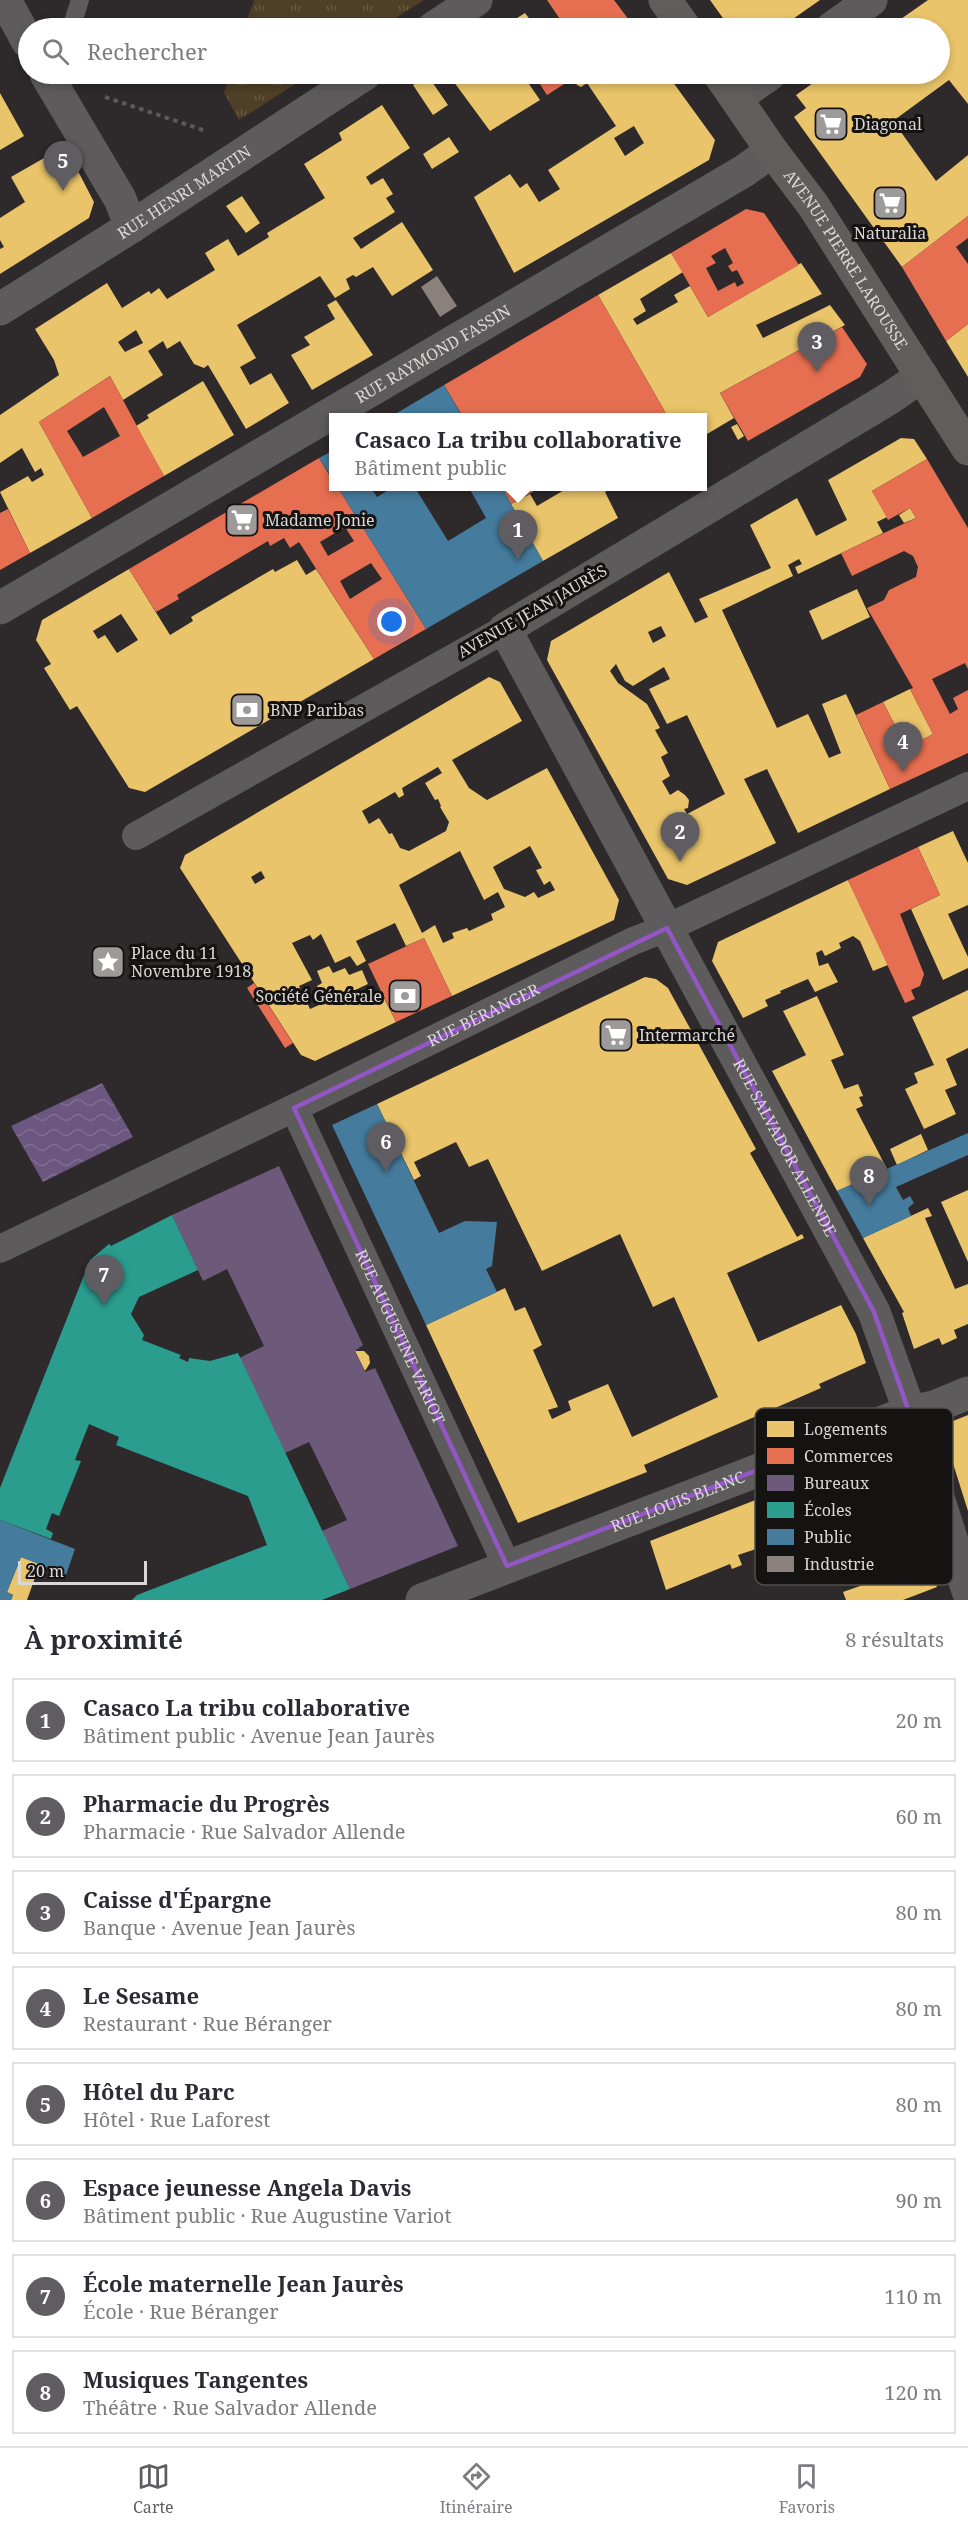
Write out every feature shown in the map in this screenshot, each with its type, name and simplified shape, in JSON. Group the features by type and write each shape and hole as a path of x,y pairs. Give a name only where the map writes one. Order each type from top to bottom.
{"main road":[{"path":"665,0 678,18"},
{"name":"AVENUE PIERRE LAROUSSE","path":"728,86 772,151 813,204 968,448"}],"street":[{"path":"5,0 18,24"},
{"path":"448,18 476,0"},
{"path":"846,18 871,0"},
{"path":"53,84 120,199 131,228"},
{"name":"RUE HENRI MARTIN","path":"0,309 131,228 350,84"},
{"name":"RUE RAYMOND FASSIN","path":"333,413 734,178 772,151"},
{"name":"AVENUE JEAN JAURÈS","path":"136,836 505,629 891,398 922,376"},
{"name":"RUE RAYMOND FASSIN","path":"0,608 329,415"},
{"name":"RUE SALVADOR ALLENDE","path":"505,629 874,1312 908,1408"},
{"name":"RUE BÉRANGER","path":"0,1249 294,1108 633,941 667,928 968,786"},
{"name":"RUE AUGUSTINE VARIOT","path":"294,1108 507,1566"},
{"name":"RUE LOUIS BLANC","path":"929,1408 968,1393"},
{"name":"RUE LOUIS BLANC","path":"422,1600 755,1471"},
{"name":"RUE SALVADOR ALLENDE","path":"953,1546 968,1592"}],"lane":[{"path":"74,18 80,0"}],"path":[{"path":"98,94 207,131"}],"highlighted area":[{"path":"667,928 874,1312 909,1412 507,1566 294,1108"}],"green space":[{"path":"254,0 424,0 396,18 248,18"},
{"path":"227,84 295,84 239,120 224,93"}],"water":[{"path":"102,1083 133,1137 43,1182 11,1126"}],"building: Logements":[{"path":"710,0 820,0 794,18 723,18"},
{"path":"928,0 968,0 968,104 950,81 950,18 902,18"},
{"path":"525,13 529,18 517,18"},
{"path":"434,84 448,105 433,115 413,85"},
{"path":"455,84 529,84 540,100 490,131"},
{"path":"588,84 674,84 715,140 709,160 514,273 474,197 510,174 520,188 527,183 539,202 560,189 548,170 616,126","holes":["634,126 644,143 625,156 614,138"]},
{"path":"812,84 944,84 893,121 936,181 968,155 968,216 902,267 794,117 806,108 796,95"},
{"path":"0,93 24,136 0,150"},
{"path":"382,105 410,148 366,177 371,185 383,178 393,194 386,198 395,212 353,238 361,249 402,222 433,270 392,296 373,267 356,277 353,275 346,279 350,289 335,298 320,276 237,325 256,358 240,367 250,385 271,373 289,403 246,429 208,365 204,368 194,364 180,341 167,349 163,341 148,351 163,375 123,400 110,376 39,422 92,518 30,553 0,492 28,476 32,482 44,475 41,468 35,472 22,448 0,463 0,415 59,375 54,360 35,329 107,283 122,308 149,291 151,294 159,288 167,299 215,270 205,253 228,239 238,256 269,237 267,233 325,198 304,164 342,140 339,133","holes":["136,330 143,343 125,352 118,342"]},
{"path":"449,137 459,152 432,169 423,154"},
{"path":"65,146 94,202 89,218 0,274 0,249 4,247 0,240 0,218 25,202 11,177"},
{"path":"242,196 260,223 246,233 226,206"},
{"path":"671,253 683,272 640,299 646,311 633,319 637,325 678,302 674,295 690,286 708,317 801,263 822,294 756,325 763,338 830,305 845,325 720,393 734,418 707,434 707,413 666,413 598,295"},
{"path":"336,300 373,355 312,390 291,355 310,345 304,337 335,319 327,305"},
{"path":"968,324 968,377 946,341"},
{"path":"203,381 234,435 164,476 136,426 149,418 147,415"},
{"path":"737,424 744,436 738,440 731,427"},
{"path":"901,438 914,439 927,459 872,491 887,517 877,522 883,533 798,574 795,567 802,564 799,559 788,565 793,576 722,610 777,728 808,714 829,758 841,753 822,704 846,694 890,789 798,833 767,769 744,779 776,843 687,885 668,879 547,660 551,641 669,572 695,623 708,617 699,599 771,568 750,525 797,498 816,536 847,520 828,480","holes":["661,626 666,636 653,643 648,632","616,664 625,681 633,686 664,667 670,679 649,689 667,724 687,715 725,794 687,814 684,809 688,808 689,800 685,795 678,790 670,795 662,781 670,776 661,757 668,753 655,730 660,728 647,704 618,683 610,671"]},
{"path":"562,491 606,491 618,518 543,561 511,504 530,494 537,506"},
{"path":"910,508 916,518 904,523 899,515"},
{"path":"297,560 306,575 316,569 374,659 145,792 129,788 77,706 70,710 44,668 51,664 36,640 42,620 129,569 170,635 193,621 191,617 273,569 275,572","holes":["121,614 138,640 117,653 105,635 98,639 93,631"]},
{"path":"857,589 870,617 822,640 809,611"},
{"path":"489,677 500,682 522,721 452,760 469,788 487,800 547,768 619,900 614,920 452,996 424,938 406,946 395,923 356,941 366,961 357,966 350,956 335,963 321,934 313,940 310,935 292,943 312,980 299,986 310,1009 319,1005 316,998 321,995 317,986 322,983 317,971 329,966 333,973 345,968 349,975 362,970 368,984 353,991 358,1000 380,990 396,1022 315,1061 301,1055 180,868 185,855","holes":["438,767 442,773 425,783 435,800 438,799 449,822 446,831 409,851 400,848 392,833 389,834 379,818 369,824 362,811 395,792 399,798 404,795 402,788","530,846 542,868 536,870 544,885 550,881 555,890 538,898 534,892 525,897 504,889 493,867","460,851 484,900 498,892 505,907 491,914 493,920 469,931 467,928 452,933 454,938 443,943 435,925 422,933 399,885","261,871 265,878 255,884 251,877"]},
{"path":"910,689 933,734 918,742 908,722 896,727 883,702"},
{"path":"953,831 968,863 968,905 948,914 968,957 968,968 943,980 911,909 940,895 918,847"},
{"path":"848,880 888,965 873,971 860,941 853,936 839,943 841,948 825,956 822,950 816,953 819,966 828,963 838,982 815,992 808,979 765,1000 768,1006 743,1018 712,961 718,942"},
{"path":"645,977 656,979 668,988 756,1149 750,1153 797,1237 802,1234 804,1238 727,1273 758,1342 841,1305 856,1334 866,1363 819,1384 821,1388 775,1408 755,1408 755,1417 644,1465 647,1472 518,1523 426,1325 505,1288 515,1311 525,1307 542,1345 533,1350 558,1407 548,1410 552,1419 571,1410 568,1401 608,1384 632,1437 718,1397 674,1297 653,1307 620,1234 542,1271 488,1159 469,1167 456,1142 414,1162 421,1176 414,1180 377,1104"},
{"path":"968,990 968,1048 946,1059 957,1085 945,1090 956,1114 924,1129 905,1089 918,1083 914,1073 934,1065 912,1017"},
{"path":"817,996 844,1055 831,1060 844,1089 858,1084 863,1096 859,1097 863,1106 856,1109 887,1169 837,1191 772,1071 806,1055 783,1011"},
{"path":"921,1134 928,1150 897,1165 890,1149"},
{"path":"968,1190 968,1262 941,1202"},
{"path":"928,1208 932,1216 925,1218 955,1289 968,1284 968,1324 954,1330 957,1338 942,1345 939,1338 914,1349 902,1313 904,1312 863,1238"},
{"path":"355,1351 364,1351 369,1356 370,1363 365,1371"},
{"path":"968,1415 968,1511 953,1464 953,1421"},
{"path":"755,1500 755,1549 738,1555 742,1565 732,1569 730,1564 666,1590 650,1541"},
{"path":"21,1557 40,1564 27,1600 11,1600 13,1595 7,1592"},
{"path":"863,1585 936,1585 937,1587 903,1600 846,1600 843,1592"}],"building: Commerces":[{"path":"547,0 614,0 628,18 559,18"},
{"path":"540,84 564,84 547,95"},
{"path":"746,209 764,213 799,265 708,317 671,253","holes":["725,248 733,263 728,266 732,272 737,270 744,283 737,287 735,282 718,291 706,268 716,263 711,256"]},
{"path":"968,216 968,238 956,247 968,264 968,324 946,341 902,267"},
{"path":"598,295 666,413 461,413 444,385"},
{"path":"842,327 867,364 860,377 748,441 720,393"},
{"path":"110,376 164,476 92,518 39,422","holes":["104,407 120,436 83,457 67,431"]},
{"path":"319,458 329,474 329,491 340,491 426,629 374,659 299,542 290,548 284,538 270,546 268,541 177,595 179,599 156,612 129,569","holes":["345,527 354,541 328,556 320,542","371,563 382,579 350,599 340,581"]},
{"path":"927,459 968,528 968,669 965,663 932,679 950,714 958,709 953,698 968,690 968,753 890,789 856,715 883,702 896,727 908,722 918,742 933,734 910,689 913,688 867,608 884,600 889,590 916,577 918,567 913,556 904,551 852,576 841,553 916,518 910,508 888,520 872,491"},
{"path":"504,491 534,491 511,504"},
{"path":"8,509 30,553 0,570 0,513"},
{"path":"918,847 940,895 900,914 924,974 920,986 911,990 915,999 905,1003 848,880"},
{"path":"424,938 452,996 396,1022 368,964"},
{"path":"254,983 293,1043 285,1048 247,988"}],"building: Bureaux":[{"path":"279,1166 363,1345 355,1351 365,1372 375,1368 458,1546 350,1589 322,1531 347,1520 309,1442 285,1453 239,1358 264,1346 227,1269 203,1281 172,1215"}],"building: Écoles":[{"path":"172,1215 198,1270 139,1297 131,1314 144,1335 142,1340 181,1355 179,1358 188,1362 189,1358 210,1361 238,1353 350,1589 322,1600 132,1600 137,1595 267,1545 248,1496 116,1445 119,1437 89,1424 75,1460 81,1461 59,1516 52,1513 46,1529 53,1533 51,1539 0,1520 0,1488 90,1260 109,1244 111,1246"}],"building: Public":[{"path":"444,385 460,413 397,413"},
{"path":"329,453 329,473 319,458"},
{"path":"340,491 373,491 377,497 387,491 417,491 448,541 486,518 471,491 504,491 543,561 426,629"},
{"path":"377,1104 439,1233 465,1221 497,1222 492,1266 486,1269 497,1292 426,1325 332,1125"},
{"path":"968,1133 968,1155 896,1187 903,1200 910,1196 914,1203 908,1208 911,1216 863,1238 837,1191"},
{"path":"0,1520 75,1549 66,1575 21,1557 7,1592 13,1595 11,1600 0,1600"}],"building: Industrie":[{"path":"437,276 457,306 440,317 421,287"}],"place":[{"name":"Diagonal","path":"831,124"},
{"name":"Hôtel du Parc","path":"63,191"},
{"name":"Naturalia","path":"890,203"},
{"name":"Caisse d'Épargne","path":"817,372"},
{"name":"Madame Jonie","path":"242,520"},
{"name":"Casaco La tribu collaborative","path":"518,560"},
{"name":"BNP Paribas","path":"247,710"},
{"name":"Le Sesame","path":"903,772"},
{"name":"Pharmacie du Progrès","path":"680,862"},
{"name":"Place du 11 Novembre 1918","path":"108,962"},
{"name":"Société Générale","path":"405,996"},
{"name":"Intermarché","path":"616,1035"},
{"name":"Espace jeunesse Angela Davis","path":"386,1172"},
{"name":"Musiques Tangentes","path":"869,1206"},
{"name":"École maternelle Jean Jaurès","path":"104,1305"}]}
